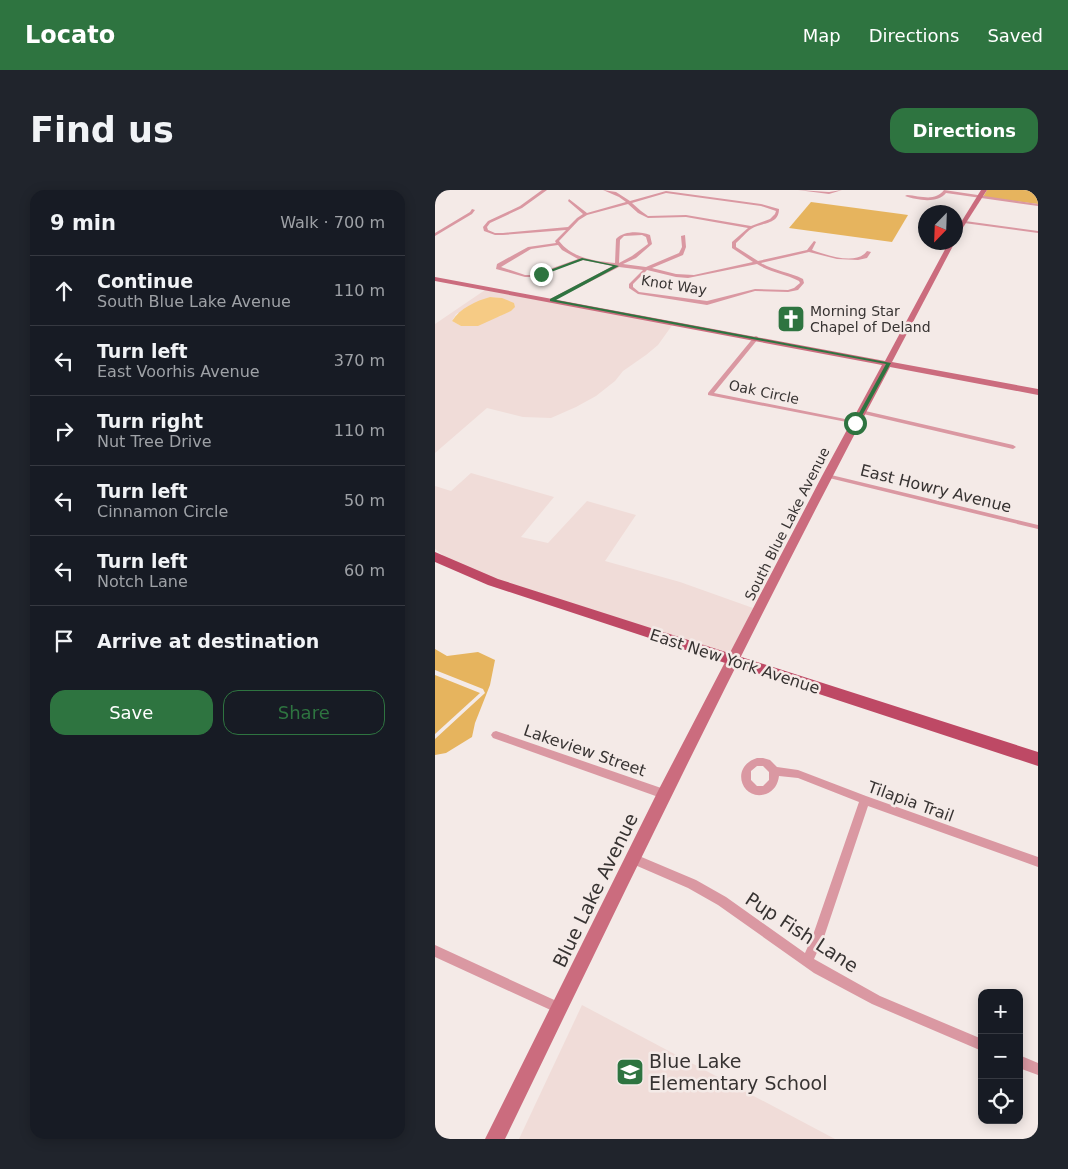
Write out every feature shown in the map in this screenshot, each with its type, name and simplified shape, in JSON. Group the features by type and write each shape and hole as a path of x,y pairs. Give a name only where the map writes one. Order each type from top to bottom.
{"main road":[{"path":"963,225 985,190"},
{"name":"South Blue Lake Avenue","path":"733,660 827,476 949,250"},
{"path":"435,279 1038,392"},
{"name":"East New York Avenue","path":"438,560 493,582 1038,759"},
{"name":"Blue Lake Avenue","path":"495,1139 664,794 733,660"}],"street":[{"path":"545,190 521,207 489,222 485,227 487,231 503,234 568,228"},
{"path":"605,190 617,193 629,202 642,215 653,218 686,216 751,227 768,222 776,216 778,210 761,205 672,191 657,194 629,202 586,214 568,228 557,240 567,252 582,259 617,266 646,269 680,278 809,251 852,260 865,258 869,252"},
{"path":"800,190 829,194 840,190"},
{"path":"907,196 934,199 941,197 946,192 1038,205"},
{"path":"569,200 586,214"},
{"path":"435,235 473,210"},
{"path":"965,222 1038,232"},
{"path":"751,227 734,243 734,248 758,262"},
{"path":"552,300 617,266 634,257 650,244 648,236 643,234 623,235 618,240 617,266"},
{"name":"Knot Way","path":"683,236 684,247 681,254 646,269 631,284 634,290 638,293 697,303 717,302 735,294 755,290 788,291 796,289 802,283 796,276 770,270 758,262"},
{"path":"809,251 814,242"},
{"path":"559,244 529,248 497,268 525,276 533,276 582,259"},
{"name":"Oak Circle","path":"756,338 710,394 855,423"},
{"path":"861,412 1013,447"},
{"name":"East Howry Avenue","path":"827,476 1038,527"},
{"name":"Lakeview Street","path":"496,735 664,794"},
{"name":"Tilapia Trail","path":"774,771 798,774 1038,862"},
{"path":"807,961 818,937 865,800"},
{"name":"Pup Fish Lane","path":"633,858 692,884 722,901 807,961 876,1000 978,1043"},
{"path":"435,951 559,1008"},
{"path":"1023,1063 1038,1069"}],"shaded area":[{"path":"987,190 1038,190 1038,204 983,197"},
{"path":"811,202 908,215 892,242 789,228"},
{"path":"485,290 673,324 658,345 623,371 615,381 596,396 576,407 551,418 523,417 487,408 435,453 435,324","holes":["490,297 502,298 501,316 461,326 452,321 456,314"]},
{"path":"490,297 502,298 514,303 515,307 511,311 478,326 461,326 452,321 459,312"},
{"path":"471,473 554,497 521,537 548,543 587,501 636,515 605,561 680,582 753,608 730,654 496,579 448,559 435,549 435,486 451,491"},
{"path":"435,649 447,656 478,652 495,660 490,685 475,723 472,737 446,753 435,755 435,739 485,693 483,689 435,670"},
{"path":"435,675 480,693 435,734"},
{"name":"Blue Lake Elementary School","path":"582,1005 835,1139 519,1139"}],"place":[{"name":"Morning Star Chapel of Deland","path":"791,319"},
{"name":"Blue Lake Elementary School","path":"630,1072"}],"route":[{"path":"541,274 582,259 617,266 552,300 889,363 855,423"}]}
